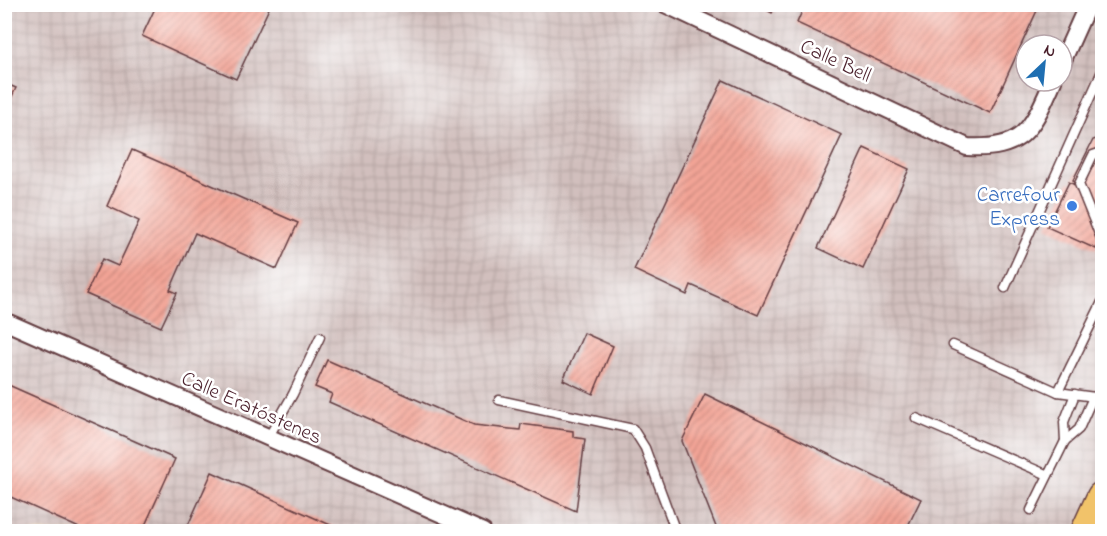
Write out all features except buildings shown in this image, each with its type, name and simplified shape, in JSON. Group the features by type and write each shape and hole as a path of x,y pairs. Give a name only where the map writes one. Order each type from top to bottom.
{"highway":[{"path":"1086,531 1102,498"}],"street":[{"name":"Calle Bell","path":"665,4 967,147 990,148 1017,140 1034,124 1048,93"},
{"path":"1074,35 1088,4"},
{"name":"Calle Eratóstenes","path":"4,321 483,531"}],"lane":[{"path":"1005,288 1102,71"},
{"path":"1102,152 1093,155 1079,184 1102,241"},
{"path":"1058,392 1102,302"},
{"path":"268,438 293,394 320,337"},
{"path":"953,345 1058,392 1098,397 1079,429 1065,441 1031,510"},
{"path":"1065,441 1064,423 1075,394"},
{"path":"499,400 633,429 645,448 676,531"},
{"path":"916,418 1048,475"}],"shaded area":[{"path":"4,5 1102,5 1102,497 1072,532 5,531"}],"place":[{"name":"Carrefour Express","path":"1072,206"}]}
